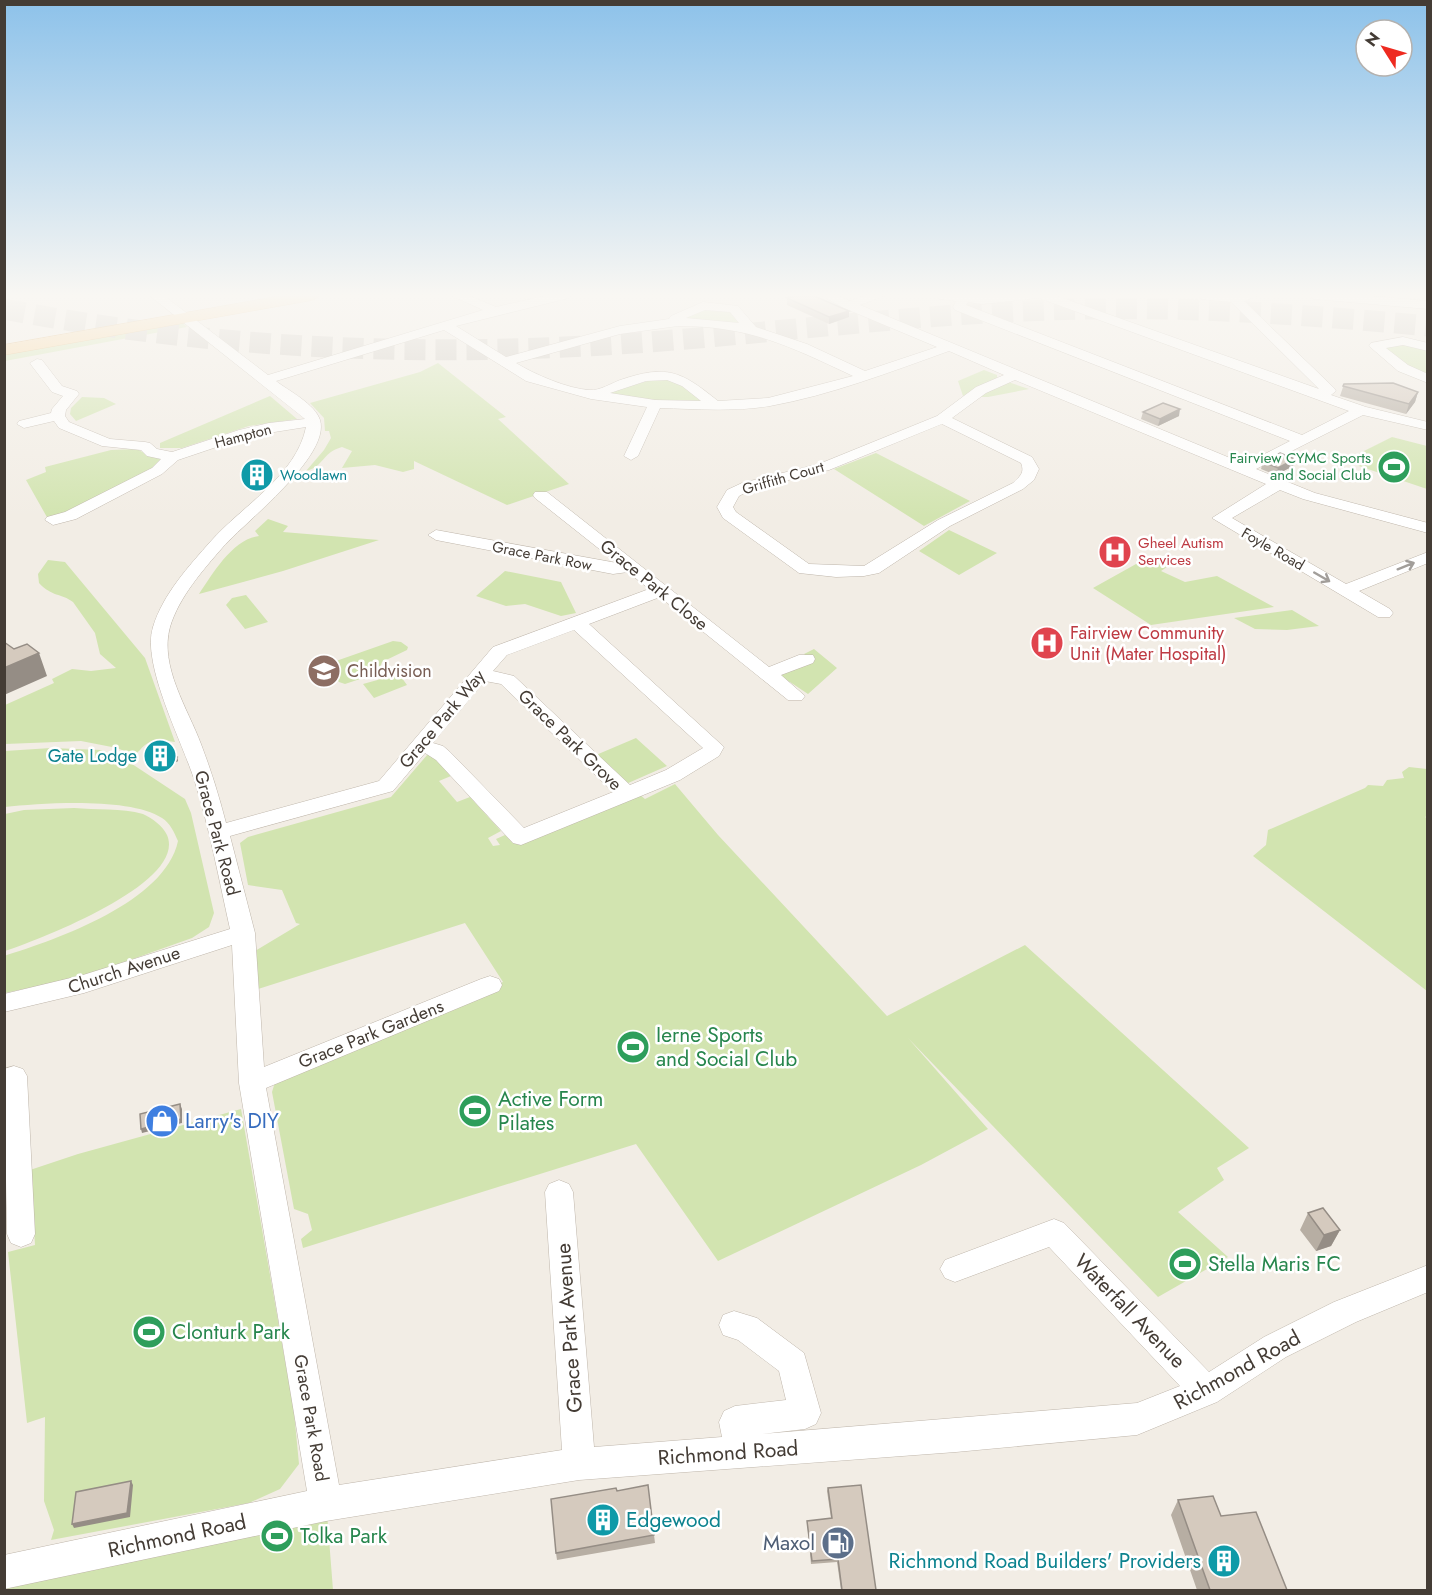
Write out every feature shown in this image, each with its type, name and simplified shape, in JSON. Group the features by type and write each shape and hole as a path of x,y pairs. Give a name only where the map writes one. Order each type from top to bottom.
{"street":[{"path":"42,369 57,389 72,394 59,409 58,416"},
{"path":"252,369 310,414 314,422"},
{"path":"266,380 301,369"},
{"path":"517,369 531,378 591,395 655,404 715,405 768,402 810,393 883,369"},
{"path":"850,369 864,376"},
{"path":"1001,369 1278,484 1320,499 1428,528"},
{"path":"1120,369 1302,440"},
{"path":"1248,369 1361,410 1428,426"},
{"path":"1307,369 1329,391 1316,394"},
{"path":"1406,369 1428,379"},
{"path":"591,395 659,375 676,378 688,384 715,405"},
{"name":"Griffith Court","path":"942,419 1027,460 1031,469 1029,477 1018,486 944,524 873,569 864,571 856,582 838,587 819,583 805,573 805,569 729,515 725,507 733,493 747,486 824,467 942,419 981,390 1014,375"},
{"path":"631,456 655,404"},
{"path":"1254,465 1361,410"},
{"path":"14,424 58,416"},
{"path":"58,416 69,428 107,443 145,447 152,453 173,457"},
{"name":"Hampton","path":"53,520 70,516 157,471 173,457 244,433 269,427 314,422"},
{"name":"Grace Park Road","path":"314,422 310,442 299,463 218,543 172,602 161,628 160,652 164,678 202,774 243,933 252,1083 326,1504"},
{"name":"Foyle Road","path":"1278,484 1220,518 1384,613"},
{"name":"Grace Park Close","path":"541,495 795,696"},
{"name":"Grace Park Row","path":"436,535 458,532 613,569 630,567"},
{"path":"1346,590 1428,557"},
{"name":"Grace Park Way","path":"218,832 386,786 500,651 661,591"},
{"path":"420,745 436,750 443,756 521,838 527,838 681,772 712,752 714,747 576,622"},
{"path":"767,674 806,659"},
{"name":"Grace Park Grove","path":"480,674 507,680 628,795"},
{"name":"Church Avenue","path":"4,1003 84,984 243,933"},
{"name":"Grace Park Gardens","path":"252,1083 490,986"},
{"path":"14,1076 20,1235"},
{"name":"Grace Park Avenue","path":"559,1192 579,1464"},
{"name":"Waterfall Avenue","path":"955,1269 1054,1232 1206,1391"},
{"name":"Richmond Road","path":"4,1572 326,1504 579,1464 956,1436 1137,1419 1206,1391 1275,1347 1346,1312 1428,1278"},
{"path":"734,1325 746,1328 793,1363 805,1413 735,1422 741,1451"}],"green space":[{"path":"425,369 446,369 506,417 498,419 569,484 507,505 414,461 414,469 403,472 375,465 342,468 352,451 342,447 330,453 317,466 306,471 331,438 329,431 325,431 324,418 310,403"},
{"path":"1410,369 1427,369 1427,377"},
{"path":"984,370 997,375 997,378 963,396 958,381"},
{"path":"657,378 682,386 703,402 661,402 601,395"},
{"path":"1008,382 1029,389 977,397"},
{"path":"270,396 297,419 249,426 182,448 160,448 160,443"},
{"path":"82,397 104,398 116,404 76,421 70,414 71,408"},
{"name":"Fairview CYMC Sports and Social Club","path":"1392,437 1427,446 1427,489 1344,461"},
{"path":"137,449 150,456 161,458 164,463 70,513 48,519 26,480 46,472 45,467 111,450"},
{"path":"876,453 970,501 924,526 834,469"},
{"path":"268,519 288,526 283,532 379,540 283,571 199,594 224,558 241,543 259,536 255,531"},
{"path":"949,530 997,553 959,575 919,551"},
{"path":"1176,556 1179,559 1161,571 1185,582 1217,576 1274,607 1151,625 1093,588 1145,559"},
{"path":"48,560 65,562 145,658 175,742 152,741 134,755 117,748 81,741 5,744 5,705 54,683 52,679 72,669 91,671 116,668 100,654 95,633 73,602 48,591 39,583 38,574"},
{"path":"505,571 561,582 576,613 561,616 525,604 506,606 476,596"},
{"path":"246,595 268,622 245,629 226,605 232,598"},
{"path":"1292,610 1319,626 1287,630 1255,629 1234,618"},
{"path":"393,641 401,642 408,647 407,650 382,662 378,673 345,684 339,682 329,670 336,661"},
{"path":"814,649 837,668 808,694 785,681 780,674 813,662 804,654"},
{"path":"399,674 407,685 374,698 363,684"},
{"path":"636,738 667,766 626,784 596,755"},
{"path":"51,748 101,750 123,758 185,799 191,813 214,913 209,927 192,938 85,976 5,993 4,956 79,928 131,900 153,882 169,863 178,841 170,825 162,818 148,811 129,807 86,803 5,807 5,751"},
{"name":"Ierne Sports and Social Club","path":"428,754 436,756 451,776 439,781 457,802 470,797 501,831 488,838 493,846 500,845 496,839 505,835 511,841 639,794 645,799 675,784 718,835 887,1016 1025,945 1249,1148 1217,1168 1224,1180 1178,1212 1228,1257 1158,1297 908,1038 988,1129 921,1165 718,1261 636,1144 303,1248 301,1239 312,1230 308,1214 294,1209 272,1092 276,1079 503,982 465,923 255,990 255,951 300,924 296,923 282,890 248,885 240,843 248,837 391,797"},
{"path":"1409,767 1427,769 1427,816 1425,817 1428,819 1427,991 1253,856 1266,845 1268,830 1368,785 1383,786 1387,780 1404,778 1402,772"},
{"path":"74,808 143,814 157,823 167,835 167,853 155,872 134,890 106,907 47,935 5,951 5,814 24,810"},
{"name":"Clonturk Park","path":"241,1109 294,1412 299,1464 280,1489 249,1503 51,1540 54,1530 44,1501 45,1417 27,1423 8,1252 35,1245 30,1170 78,1154"},
{"name":"Tolka Park","path":"327,1513 333,1590 5,1590 4,1586"}],"building":[{"path":"1393,383 1418,392 1409,404 1343,386 1344,384"},
{"path":"1163,403 1180,409 1160,419 1143,412"},
{"path":"1280,453 1295,459 1278,468 1263,462"},
{"path":"4,642 14,649 27,644 39,653 4,668"},
{"path":"163,749 177,757 163,765 150,757"},
{"name":"Larry's DIY","path":"180,1104 181,1119 141,1129 140,1114"},
{"path":"1323,1208 1340,1230 1324,1235 1308,1213"},
{"path":"131,1481 127,1513 72,1524 76,1492"},
{"name":"Edgewood","path":"648,1485 654,1535 556,1553 551,1499"},
{"name":"Maxol","path":"861,1485 876,1590 842,1590 838,1559 812,1561 807,1521 832,1518 828,1488"},
{"name":"Richmond Road Builders' Providers","path":"1213,1496 1221,1516 1256,1512 1287,1590 1210,1590 1178,1500"}],"place":[{"name":"Fairview CYMC Sports and Social Club","path":"1394,467"},
{"name":"Woodlawn","path":"257,475"},
{"name":"Gheel Autism Services","path":"1115,552"},
{"name":"Fairview Community Unit (Mater Hospital)","path":"1047,643"},
{"name":"Childvision","path":"324,671"},
{"name":"Gate Lodge","path":"160,756"},
{"name":"Ierne Sports and Social Club","path":"633,1047"},
{"name":"Active Form Pilates","path":"475,1111"},
{"name":"Larry's DIY","path":"162,1121"},
{"name":"Stella Maris FC","path":"1185,1264"},
{"name":"Clonturk Park","path":"149,1332"},
{"name":"Edgewood","path":"603,1520"},
{"name":"Tolka Park","path":"277,1536"},
{"name":"Maxol","path":"838,1543"},
{"name":"Richmond Road Builders' Providers","path":"1224,1561"}]}
